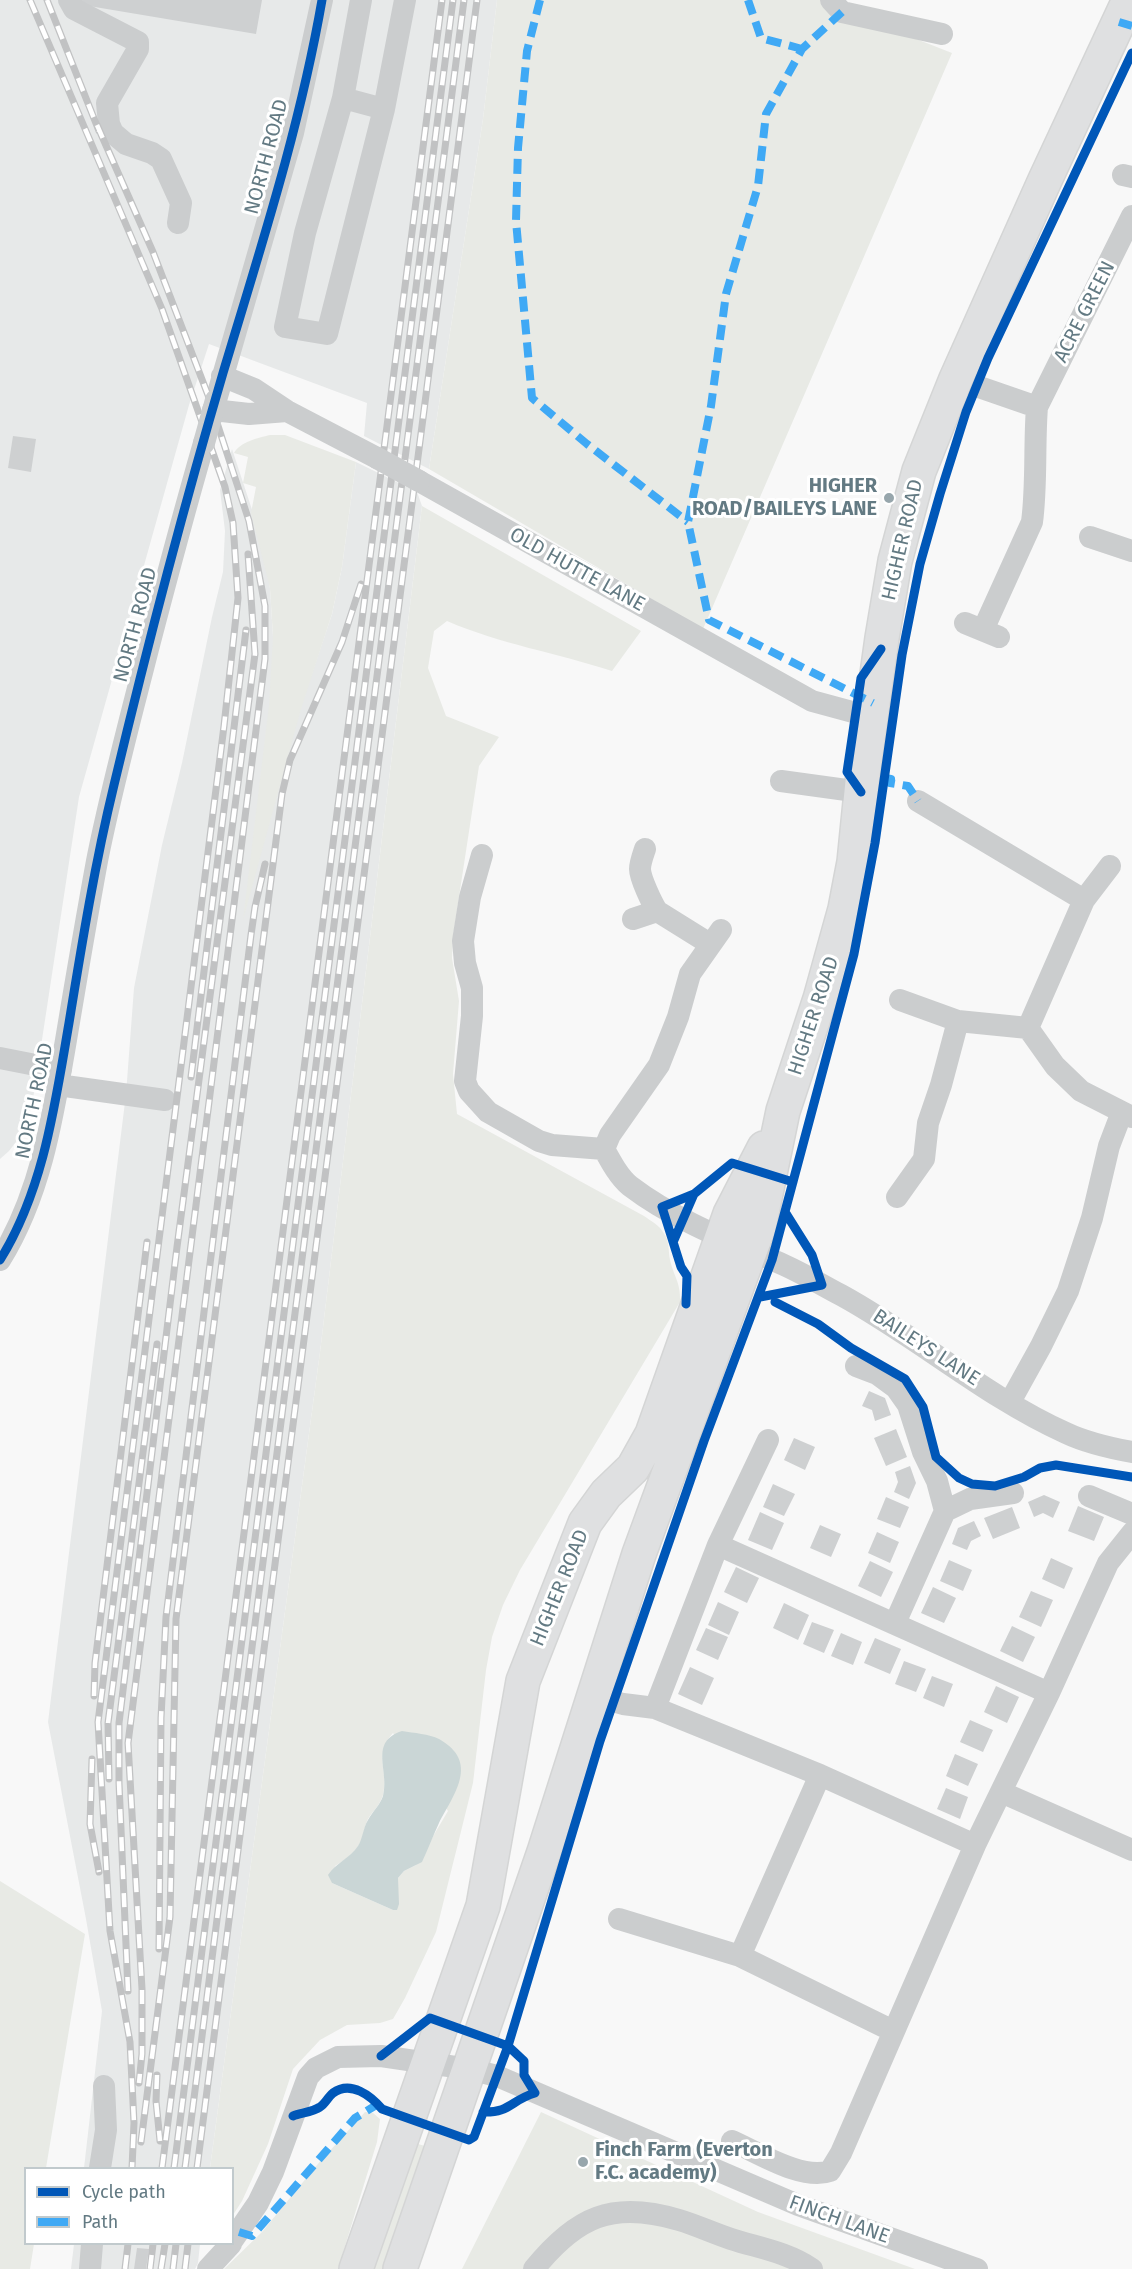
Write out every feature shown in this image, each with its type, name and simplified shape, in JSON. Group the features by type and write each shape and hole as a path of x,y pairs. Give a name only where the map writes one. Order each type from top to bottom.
{"highway":[{"name":"HIGHER ROAD","path":"400,2269 544,1852 639,1554 759,1227 783,1111 820,999 845,909 854,862 871,717 893,572 919,471 956,379 1129,0"},
{"name":"HIGHER ROAD","path":"356,2269 483,1906 523,1681 585,1523 606,1494 633,1468 652,1434 730,1214 783,1111"}],"street":[{"path":"69,0 74,9 138,42 138,49 107,103 109,124 113,133 126,144 153,153 160,159 181,203 178,223"},
{"name":"NORTH ROAD","path":"0,1260 32,1196 48,1134 97,861 111,798 183,515 293,134 322,0"},
{"path":"361,0 343,98 305,233 285,327 327,334 384,109 405,0"},
{"path":"831,0 842,12 942,34"},
{"path":"343,98 384,109"},
{"name":"ACRE GREEN","path":"982,630 1032,522 1035,502 1034,441 1037,407 1132,216"},
{"path":"268,224 305,233"},
{"name":"OLD HUTTE LANE","path":"222,376 254,389 287,411 419,481 812,701 871,717"},
{"path":"956,379 1037,407"},
{"path":"216,407 249,414 287,411"},
{"path":"1090,537 1132,551"},
{"path":"781,781 861,792"},
{"path":"918,801 1084,900"},
{"path":"482,855 470,897 463,941 465,963 472,988 472,1016 465,1081 469,1091 488,1112 539,1141 604,1149 610,1135 659,1065 678,1017 690,974 716,937 657,911 648,895 640,870 645,849"},
{"path":"1028,1028 1084,900 1110,866"},
{"path":"633,920 657,911"},
{"path":"900,1000 958,1022 1028,1028 1055,1066 1081,1091 1127,1115 1109,1146 1092,1218 1068,1291 1010,1402"},
{"path":"897,1197 924,1159 928,1123 958,1022"},
{"path":"0,1059 59,1077 165,1100"},
{"name":"BAILEYS LANE","path":"604,1149 628,1185 662,1207 721,1237 787,1266 861,1306 1010,1402 1067,1434 1132,1452"},
{"path":"856,1366 877,1374 896,1388 908,1405 923,1452 937,1481 945,1511 895,1623"},
{"path":"655,1708 718,1545 768,1440"},
{"path":"945,1511 970,1499 1013,1493"},
{"path":"1089,1496 1132,1514"},
{"path":"732,2141 805,2173 820,2175 830,2171 841,2153 975,1845 1049,1693 1108,1563 1132,1533"},
{"path":"718,1545 1049,1693"},
{"path":"594,1696 623,1704 655,1708 820,1775 975,1845"},
{"path":"740,1956 820,1775"},
{"path":"1000,1792 1132,1850"},
{"path":"618,1919 740,1956 893,2031"},
{"path":"234,2239 258,2203 273,2172 300,2094 308,2077 316,2068 338,2057 381,2056 469,2069"},
{"name":"FINCH LANE","path":"469,2069 496,2076 798,2205 978,2269"},
{"path":"100,2167 106,2130 104,2086"},
{"path":"534,2269 549,2250 579,2224 601,2216 623,2212 648,2213 678,2220 731,2239 792,2256 812,2269"},
{"path":"90,2269 92,2245"},
{"path":"208,2269 229,2245"}],"shaded area":[{"path":"0,0 497,0 483,119 429,469 364,436 367,403 209,344 189,405 79,797 29,1125 0,1159"},
{"path":"497,0 833,0 855,15 952,53 703,629 429,469 483,119"},
{"path":"270,435 285,435 356,462 342,567 332,614 301,709 243,920 269,705 273,637 270,588 251,513 256,487 243,483 248,457 234,453 245,443"},
{"path":"232,449 262,540 270,588 273,637 300,709 332,614 342,567 356,462 417,492 422,506 320,1352 210,2167 84,2167 102,2011 48,1722 126,1094 134,988 162,845 223,572 225,531 220,490"},
{"path":"422,506 641,631 612,671 487,636 447,621 434,631 428,668 446,716 499,737 479,766 453,936 452,958 459,1001 453,1074 457,1114 657,1225 667,1239 680,1302 520,1570 503,1605 492,1637 486,1670 473,1783 436,1932 405,1998 393,2019 380,2023 347,2025 320,2040 293,2069 268,2144 234,2213 234,2167 210,2167 320,1352","holes":["393,1733 448,1811 416,1865 404,1871 398,1878 397,1910 332,1883 335,1866 357,1848 368,1819 382,1799 384,1748"]},
{"path":"402,1731 439,1739 451,1748 461,1768 456,1790 422,1862 404,1871 398,1878 399,1904 397,1910 393,1910 332,1883 328,1875 360,1843 366,1823 383,1796 382,1758 386,1742"},
{"path":"0,1881 85,1934 46,2167 24,2167 24,2245 34,2245 30,2269 0,2269"},
{"path":"365,2112 373,2113 380,2119 377,2142 338,2269 224,2269 262,2232 317,2165"},
{"name":"Finch Farm (Everton F.C. academy)","path":"541,2112 758,2212 915,2269 462,2269"},
{"path":"411,2142 432,2148 388,2269 366,2269"},
{"path":"74,2245 200,2245 195,2269 71,2269"}],"building":[{"path":"75,0 262,0 256,34 77,4"},
{"path":"13,436 36,439 31,472 8,468"},
{"path":"869,1391 885,1398 891,1415 875,1421 872,1410 862,1406"},
{"path":"896,1429 907,1457 886,1466 874,1438"},
{"path":"794,1438 815,1447 805,1470 784,1460"},
{"path":"910,1466 916,1483 909,1499 894,1492 898,1482 895,1472"},
{"path":"773,1484 795,1494 784,1516 763,1507"},
{"path":"1044,1495 1060,1502 1053,1518 1043,1513 1034,1517 1028,1502"},
{"path":"886,1497 909,1507 900,1528 877,1519"},
{"path":"1078,1506 1104,1517 1094,1541 1068,1531"},
{"path":"1012,1507 1020,1528 993,1539 984,1518"},
{"path":"760,1512 784,1523 772,1550 748,1540"},
{"path":"974,1521 981,1536 971,1541 967,1550 952,1544 958,1528"},
{"path":"820,1525 841,1534 831,1557 810,1548"},
{"path":"877,1532 899,1542 890,1563 868,1553"},
{"path":"1051,1558 1073,1568 1064,1589 1042,1579"},
{"path":"949,1560 972,1570 963,1591 940,1581"},
{"path":"870,1561 893,1572 881,1597 858,1586"},
{"path":"736,1567 759,1578 747,1603 724,1592"},
{"path":"933,1587 956,1598 944,1623 921,1613"},
{"path":"1031,1591 1053,1600 1041,1627 1019,1617"},
{"path":"718,1602 739,1612 729,1635 708,1625"},
{"path":"784,1603 809,1615 798,1640 773,1628"},
{"path":"812,1622 834,1630 824,1653 803,1644"},
{"path":"1012,1626 1035,1637 1023,1662 1000,1651"},
{"path":"706,1628 728,1637 718,1660 696,1650"},
{"path":"841,1633 862,1642 853,1665 831,1656"},
{"path":"875,1638 901,1649 890,1674 864,1663"},
{"path":"904,1661 926,1669 916,1692 895,1684"},
{"path":"690,1667 714,1678 702,1705 678,1694"},
{"path":"932,1676 953,1684 944,1707 923,1698"},
{"path":"996,1686 1019,1697 1007,1723 984,1712"},
{"path":"970,1720 993,1730 983,1752 960,1742"},
{"path":"955,1754 978,1764 968,1786 946,1776"},
{"path":"946,1788 968,1797 960,1819 937,1809"},
{"path":"137,2248 149,2249 146,2269 134,2269"}],"railway":[{"path":"30,0 162,309 225,487 233,523 238,598 224,726 98,1722 110,1931 130,2042 134,2123 132,2167"},
{"path":"47,0 99,131"},
{"path":"162,2167 442,0"},
{"path":"174,2167 453,0"},
{"path":"185,2167 464,0"},
{"path":"197,2167 477,0"},
{"path":"97,125 153,252 208,395 249,521 265,606 265,659 128,1743 142,1989 142,2054 139,2083"},
{"path":"128,1991 119,1783 119,1723 177,1247 255,654 248,554"},
{"path":"141,2142 170,1917 176,1619 282,794 290,760 342,642 361,584"},
{"path":"191,1077 246,630"},
{"path":"159,1949 161,1718 166,1617 251,935 265,864"},
{"path":"94,1696 95,1663 147,1242"},
{"path":"109,1779 108,1723 157,1344"},
{"path":"92,1759 90,1824 99,1872"},
{"path":"157,2075 156,2101 160,2141"},
{"path":"125,2269 128,2245"},
{"path":"150,2269 153,2245"},
{"path":"161,2269 165,2245"},
{"path":"173,2269 176,2245"},
{"path":"185,2269 188,2245"}],"marked path":[{"path":"540,0 527,51 518,148 516,221 532,398 688,522"},
{"path":"748,0 761,38 802,49"},
{"path":"842,12 802,49 766,114 758,186 726,294 711,406 688,522 709,620 873,703"},
{"path":"1119,22 1132,26"},
{"path":"885,778 891,779 890,783 908,786 918,801"},
{"path":"239,2232 252,2236 355,2118 378,2104"}],"cycle path":[{"path":"0,1260 27,1204 46,1145 107,814 152,630 194,475 291,141 322,0"},
{"path":"293,2116 317,2109 333,2093 347,2088 360,2091 382,2109 469,2140 474,2137 508,2046 600,1741 704,1441 772,1260 854,954 875,843 902,655 920,564 940,494 966,412 988,358 1132,53"},
{"path":"861,792 847,772 861,678 881,649"},
{"path":"674,1240 694,1194 732,1163 793,1182"},
{"path":"686,1304 687,1276 681,1267 662,1207 694,1194"},
{"path":"760,1297 822,1285 812,1255 785,1212"},
{"path":"775,1302 818,1324 851,1348 905,1379 923,1407 936,1457 959,1478 972,1484 995,1486 1024,1477 1040,1468 1056,1465 1132,1477"},
{"path":"381,2056 430,2018 508,2046 524,2061 524,2075 535,2093 505,2108 483,2112"}],"place":[{"name":"HIGHER ROAD/BAILEYS LANE","path":"889,498"},
{"name":"Finch Farm (Everton F.C. academy)","path":"583,2162"}]}
